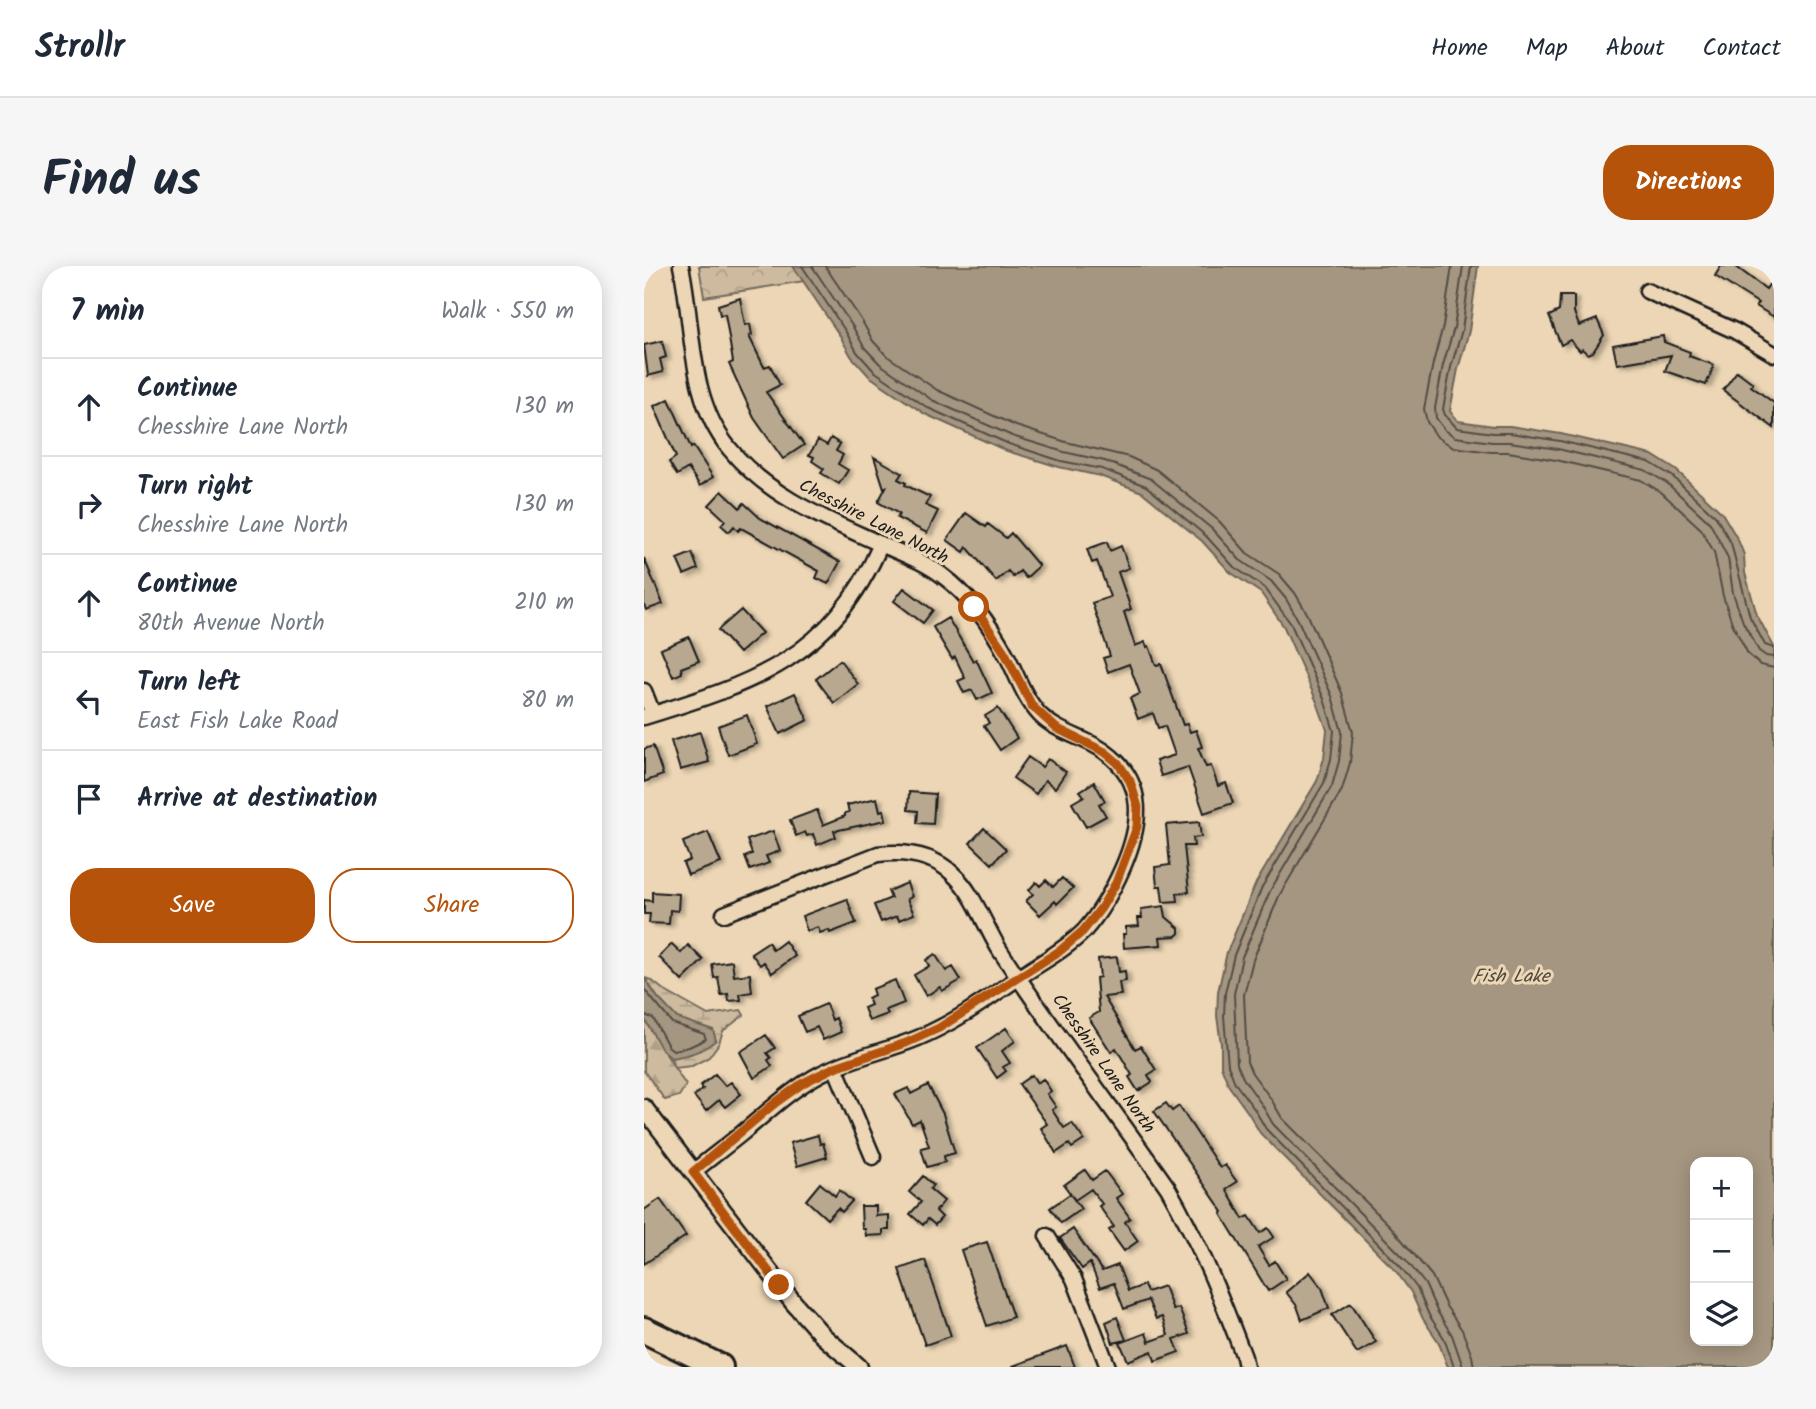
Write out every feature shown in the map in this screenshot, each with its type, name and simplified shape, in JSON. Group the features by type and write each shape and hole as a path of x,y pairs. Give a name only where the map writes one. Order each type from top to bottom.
{"highway":[{"path":"644,1330 720,1367"},
{"path":"644,1343 688,1367"}],"street":[{"name":"Chesshire Lane North","path":"681,266 703,402 729,448 769,486 789,500 929,566 960,590 994,635 1032,706 1056,728 1105,752 1118,763 1135,793 1138,807 1137,827 1132,845 1116,883 1101,908 1083,931 1061,950 1019,977 1168,1188 1186,1218 1213,1277 1246,1367"},
{"path":"1647,291 1735,331 1774,354"},
{"path":"644,691 648,716 728,690 793,655 814,640 841,613 859,589 881,544"},
{"path":"693,1172 803,1083 835,1067 921,1037 959,1017 1019,977 956,876 940,864 922,856 893,852 864,858 724,914"},
{"path":"835,1067 873,1157"},
{"path":"644,1108 807,1319 859,1367"},
{"path":"1047,1236 1074,1279 1108,1367"}],"green space":[{"path":"699,266 793,266 804,281 704,297"},
{"path":"645,978 708,1015 741,1010 744,1015 723,1031 719,1043 709,1057 692,1066 674,1068 671,1058 691,1054 713,1030 677,1018 658,998"},
{"path":"644,1018 686,1085 679,1096 665,1100 644,1071"}],"water":[{"name":"Fish Lake","path":"793,266 1478,266 1469,331 1450,411 1458,421 1561,434 1652,455 1676,470 1722,513 1744,555 1745,573 1757,615 1774,647 1774,1367 1448,1367 1438,1341 1423,1319 1411,1292 1395,1270 1260,1133 1229,1086 1221,1066 1218,992 1227,952 1256,883 1317,781 1324,758 1327,730 1284,627 1261,593 1230,572 1202,541 1142,492 1100,476 1007,451 925,414 869,376 851,356"},
{"path":"644,978 677,1018 713,1030 716,1040 695,1052 671,1058 662,1050 644,1018"}],"building":[{"path":"1721,266 1735,266 1766,289 1774,277 1774,317 1756,306 1758,303 1715,276"},
{"path":"1560,296 1574,296 1574,312 1579,326 1597,319 1604,335 1593,352 1588,354 1582,349 1580,351 1570,340 1561,345 1549,316 1559,311"},
{"path":"740,298 745,325 750,324 752,335 749,336 764,367 770,365 780,385 766,392 804,445 783,459 754,418 729,364 733,362 725,314 720,315 718,305"},
{"path":"1663,336 1664,342 1690,352 1689,356 1714,365 1706,385 1665,371 1671,355 1617,364 1613,345"},
{"path":"662,341 666,357 660,359 663,372 648,376 644,345"},
{"path":"1737,371 1753,383 1751,386 1774,403 1774,428 1723,390"},
{"path":"669,399 691,448 693,446 713,477 700,486 688,468 677,475 669,462 676,457 654,406"},
{"path":"831,438 840,444 836,451 843,455 838,464 848,470 839,484 821,473 824,469 812,461 814,457 809,455 818,440 827,445"},
{"path":"874,457 902,473 898,479 906,483 905,485 930,497 925,505 938,511 927,533 897,518 899,514 878,502 886,487 884,488"},
{"path":"722,491 740,508 744,503 760,518 840,562 828,584 816,578 819,571 741,528 738,531 734,526 729,532 721,525 725,520 709,505"},
{"path":"966,513 986,527 988,524 1006,538 1011,533 1039,566 1026,578 1020,571 1013,577 1008,571 996,581 967,547 964,552 947,540"},
{"path":"1107,542 1110,551 1121,546 1129,568 1118,572 1131,609 1124,612 1135,646 1145,642 1156,665 1161,664 1183,725 1187,724 1190,732 1196,730 1202,747 1198,748 1206,767 1211,766 1218,786 1226,783 1233,803 1204,813 1188,767 1161,776 1156,761 1175,755 1165,726 1158,728 1153,713 1138,719 1130,698 1140,694 1129,664 1108,672 1103,658 1110,656 1092,603 1110,597 1097,561 1092,563 1087,549"},
{"path":"692,553 698,569 684,575 677,559"},
{"path":"644,558 663,604 646,610 644,604"},
{"path":"904,588 933,610 923,623 894,601"},
{"path":"741,610 762,633 739,653 718,630"},
{"path":"948,618 973,661 976,659 992,693 977,700 972,690 964,693 958,681 965,678 955,657 952,659 933,627"},
{"path":"689,637 699,661 681,668 682,673 673,677 661,649"},
{"path":"840,660 858,684 834,703 816,679"},
{"path":"795,693 808,720 780,734 767,706"},
{"path":"998,708 1017,738 1000,750 984,726 989,723 985,716"},
{"path":"747,715 757,744 728,755 718,726"},
{"path":"700,732 709,762 680,770 671,741"},
{"path":"653,746 663,775 644,782 644,749"},
{"path":"1028,757 1042,767 1048,759 1066,772 1055,788 1045,780 1036,794 1013,778"},
{"path":"1094,782 1105,801 1099,804 1106,816 1086,827 1072,803 1084,796 1080,791"},
{"path":"909,792 935,794 933,824 917,823 918,811 908,810"},
{"path":"877,798 880,811 884,810 886,820 834,831 836,837 817,845 813,834 807,836 805,832 796,836 790,820 817,810 823,825 845,816 845,813 849,812 847,805"},
{"path":"1199,822 1201,837 1193,838 1194,846 1184,846 1189,892 1177,893 1178,901 1163,902 1161,886 1157,886 1155,867 1170,865 1166,825"},
{"path":"984,828 1006,849 992,864 970,843"},
{"path":"773,831 780,851 766,856 769,863 750,870 745,857 752,854 747,840"},
{"path":"708,832 721,863 688,875 683,863 690,860 683,842"},
{"path":"1062,878 1073,888 1057,904 1055,901 1040,915 1026,901 1033,894 1029,890 1036,882 1040,886 1046,880 1053,887"},
{"path":"907,883 912,897 907,899 914,914 899,920 897,916 881,922 874,905 891,898 888,891"},
{"path":"652,892 679,894 678,911 670,910 669,924 649,923 650,914 644,914 644,900 652,901"},
{"path":"847,899 856,923 830,933 829,930 820,933 818,927 807,931 802,916"},
{"path":"1164,906 1166,917 1179,928 1179,933 1176,936 1160,937 1161,945 1124,948 1123,934 1126,934 1126,927 1139,926 1141,909"},
{"path":"785,941 795,956 772,973 764,962 760,965 751,953 768,942 773,950"},
{"path":"672,944 681,953 688,945 703,960 682,981 659,957"},
{"path":"935,954 946,971 953,967 961,980 942,991 940,987 926,996 914,975 929,966 926,960"},
{"path":"1117,957 1119,972 1125,971 1126,981 1119,982 1121,995 1104,997 1135,1049 1141,1046 1156,1070 1148,1075 1152,1082 1138,1091 1116,1048 1111,1052 1089,1018 1099,1012 1096,978 1100,977 1098,959"},
{"path":"732,961 734,976 750,974 752,992 740,994 741,1000 729,1001 728,994 721,995 718,977 714,978 712,964"},
{"path":"895,980 904,1003 886,1010 888,1014 869,1021 864,1008 871,1005 868,998 874,995 872,989"},
{"path":"826,1004 832,1020 836,1018 841,1032 823,1040 817,1027 805,1032 798,1016"},
{"path":"1006,1028 1015,1041 1002,1051 1010,1063 1003,1067 1006,1071 997,1078 977,1048"},
{"path":"766,1035 775,1048 767,1053 772,1066 754,1078 740,1052"},
{"path":"715,1074 725,1086 731,1082 741,1094 725,1107 719,1100 706,1111 694,1096 703,1089 700,1086"},
{"path":"1032,1075 1037,1083 1043,1079 1051,1091 1047,1094 1056,1107 1052,1110 1064,1128 1072,1123 1084,1140 1072,1148 1069,1144 1056,1153 1041,1128 1047,1124 1019,1084"},
{"path":"928,1085 943,1114 955,1153 944,1156 945,1162 927,1167 921,1148 929,1146 920,1120 912,1124 895,1094 908,1088 911,1094"},
{"path":"1166,1103 1172,1111 1179,1106 1220,1168 1225,1165 1237,1182 1226,1189 1243,1219 1249,1216 1260,1233 1268,1228 1274,1237 1258,1247 1269,1265 1275,1261 1286,1279 1268,1291 1221,1214 1223,1212 1154,1111"},
{"path":"818,1135 827,1157 797,1166 790,1143"},
{"path":"1085,1170 1092,1180 1105,1171 1122,1194 1116,1198 1130,1218 1125,1222 1138,1241 1124,1251 1109,1230 1114,1227 1091,1189 1075,1200 1064,1185"},
{"path":"923,1176 933,1185 930,1189 944,1201 936,1211 942,1217 935,1225 928,1219 923,1225 910,1214 921,1202 909,1192"},
{"path":"820,1183 835,1196 839,1190 852,1201 842,1212 838,1208 827,1219 806,1200"},
{"path":"1070,1194 1081,1209 1061,1223 1050,1208"},
{"path":"660,1199 686,1236 644,1264 644,1210"},
{"path":"861,1206 876,1206 876,1216 889,1215 889,1230 883,1230 883,1235 866,1236 865,1229 862,1229"},
{"path":"1073,1229 1102,1271 1118,1265 1128,1291 1144,1285 1147,1292 1164,1286 1173,1310 1179,1308 1189,1334 1174,1339 1179,1352 1155,1361 1152,1351 1128,1361 1120,1343 1146,1333 1149,1342 1168,1335 1162,1317 1156,1319 1148,1300 1124,1309 1114,1283 1100,1288 1090,1263 1082,1269 1060,1238"},
{"path":"987,1242 1013,1317 987,1326 961,1250"},
{"path":"925,1260 951,1336 925,1345 899,1269"},
{"path":"1310,1272 1322,1288 1329,1308 1302,1320 1297,1306 1286,1292"},
{"path":"1351,1303 1376,1342 1357,1353 1332,1315"},
{"path":"1117,1317 1126,1340 1113,1343 1106,1322"},
{"path":"1067,1346 1075,1367 1013,1367 1013,1366"}],"route":[{"path":"779,1285 693,1172 803,1083 835,1067 906,1043 939,1028 1061,950 1083,931 1101,908 1116,883 1132,845 1137,827 1138,807 1130,781 1118,763 1105,752 1056,728 1032,706 1005,653 974,607"}]}
